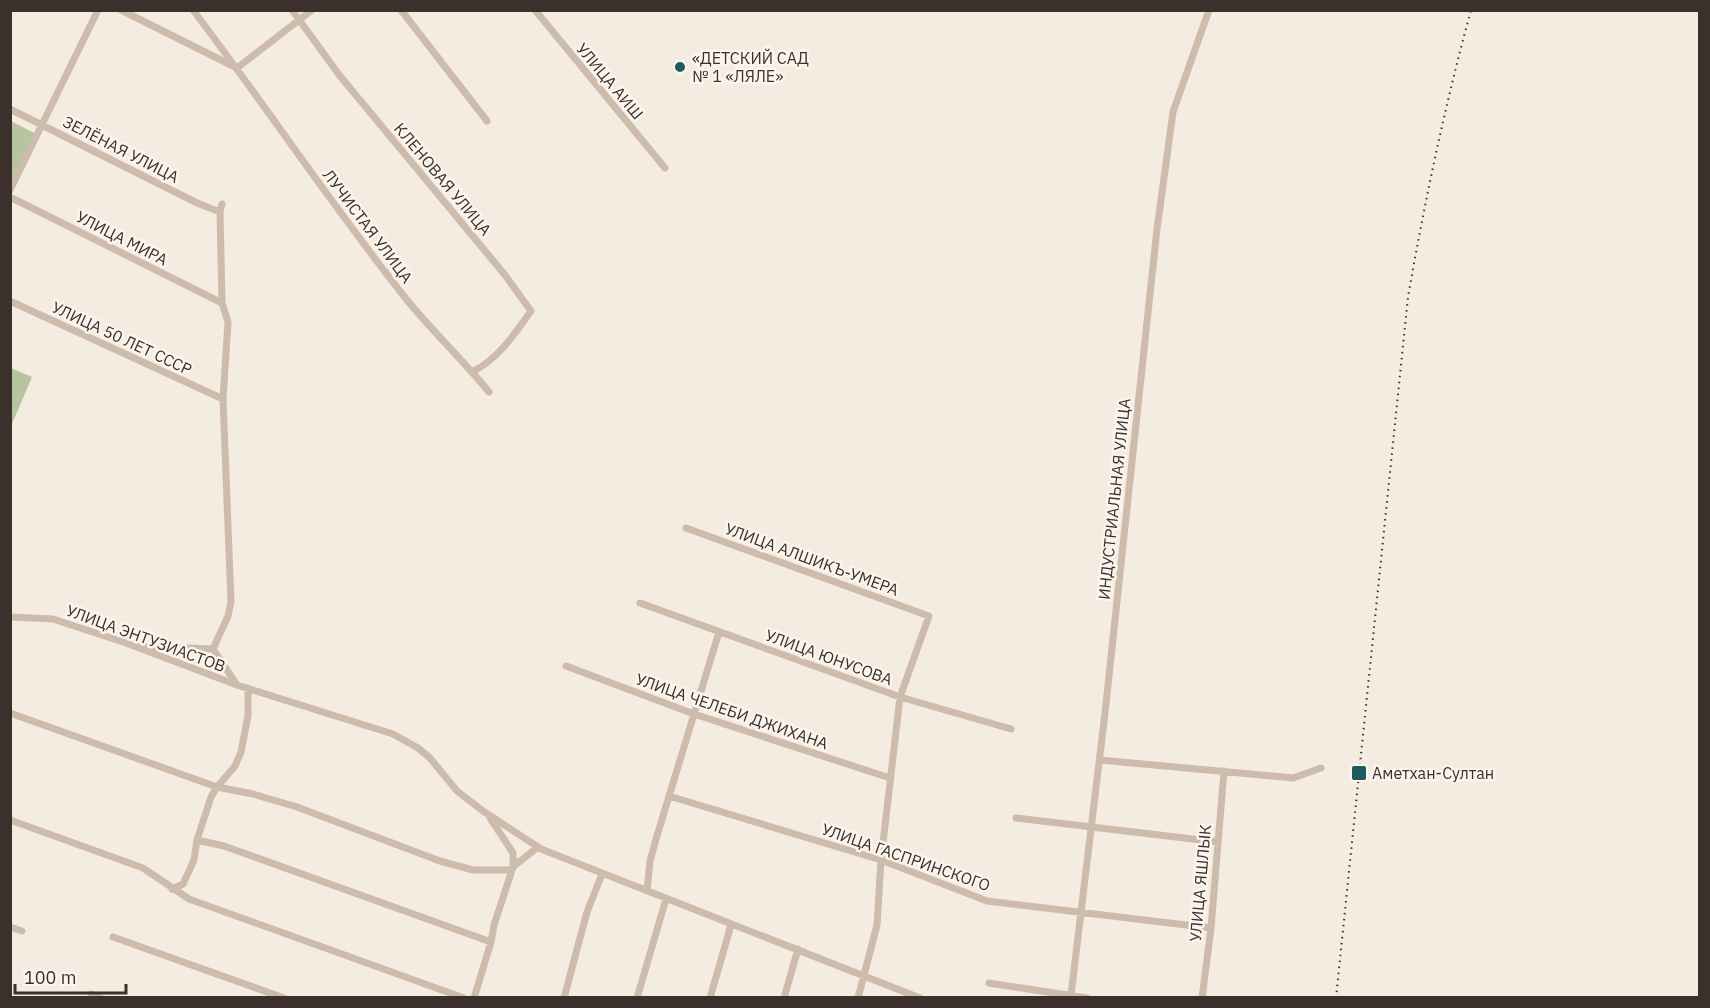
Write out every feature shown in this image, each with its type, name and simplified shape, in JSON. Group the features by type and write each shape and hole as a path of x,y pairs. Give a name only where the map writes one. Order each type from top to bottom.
{"street":[{"path":"10,190 98,10"},
{"path":"121,10 237,68 312,10"},
{"name":"ЛУЧИСТАЯ УЛИЦА","path":"193,10 302,161 408,301 489,392"},
{"name":"КЛЕНОВАЯ УЛИЦА","path":"292,10 340,76 505,275 531,312 487,365 472,372"},
{"path":"401,10 487,121"},
{"name":"УЛИЦА АИШ","path":"535,10 665,168"},
{"name":"ИНДУСТРИАЛЬНАЯ УЛИЦА","path":"1071,995 1100,760 1157,229 1173,112 1206,11"},
{"name":"ЗЕЛЁНАЯ УЛИЦА","path":"10,109 197,202 221,208 222,303"},
{"name":"УЛИЦА МИРА","path":"10,197 222,303"},
{"name":"УЛИЦА 50 ЛЕТ СССР","path":"10,301 223,399"},
{"path":"213,649 228,616 231,602 223,399 228,322 222,303"},
{"name":"УЛИЦА АЛШИКЪ-УМЕРА","path":"686,528 929,616 900,697"},
{"name":"УЛИЦА ЮНУСОВА","path":"640,603 900,697 1011,729"},
{"name":"УЛИЦА ЭНТУЗИАСТОВ","path":"10,617 53,619 126,643 237,685 393,734 407,741 429,758 457,791 538,847 920,998"},
{"path":"647,891 650,861 719,632"},
{"path":"126,643 150,647 213,649"},
{"path":"213,649 237,685"},
{"name":"УЛИЦА ЧЕЛЕБИ ДЖИХАНА","path":"566,666 694,714 890,778"},
{"path":"172,889 183,884 194,860 197,840 211,797 235,766 241,752 248,716 248,688"},
{"path":"858,998 877,925 881,860 900,697"},
{"path":"10,713 217,787 253,794 297,807 440,861 473,870 509,870 538,847"},
{"path":"1100,760 1293,778 1321,768"},
{"name":"УЛИЦА ЯШЛЫК","path":"1202,998 1211,928 1224,771"},
{"name":"УЛИЦА ГАСПРИНСКОГО","path":"669,796 881,860 987,901 1211,928"},
{"path":"474,998 513,867 513,853 489,815"},
{"path":"1016,818 1218,842"},
{"path":"10,820 143,868 189,899 464,998"},
{"path":"197,840 224,846 491,942"},
{"path":"564,998 587,912 602,874"},
{"path":"637,998 666,899"},
{"path":"710,998 731,925"},
{"path":"10,927 22,931"},
{"path":"113,937 284,998"},
{"path":"784,998 798,950"},
{"path":"989,983 1087,998"},
{"path":"91,994 101,998"}],"green space":[{"path":"11,121 36,134 11,187"},
{"path":"11,368 32,377 11,426"}],"railway":[{"path":"1336,998 1408,297 1436,153 1471,10"}],"place":[{"name":"«ДЕТСКИЙ САД № 1 «ЛЯЛЕ»","path":"680,67"},
{"name":"Аметхан-Султан","path":"1359,773"}]}
